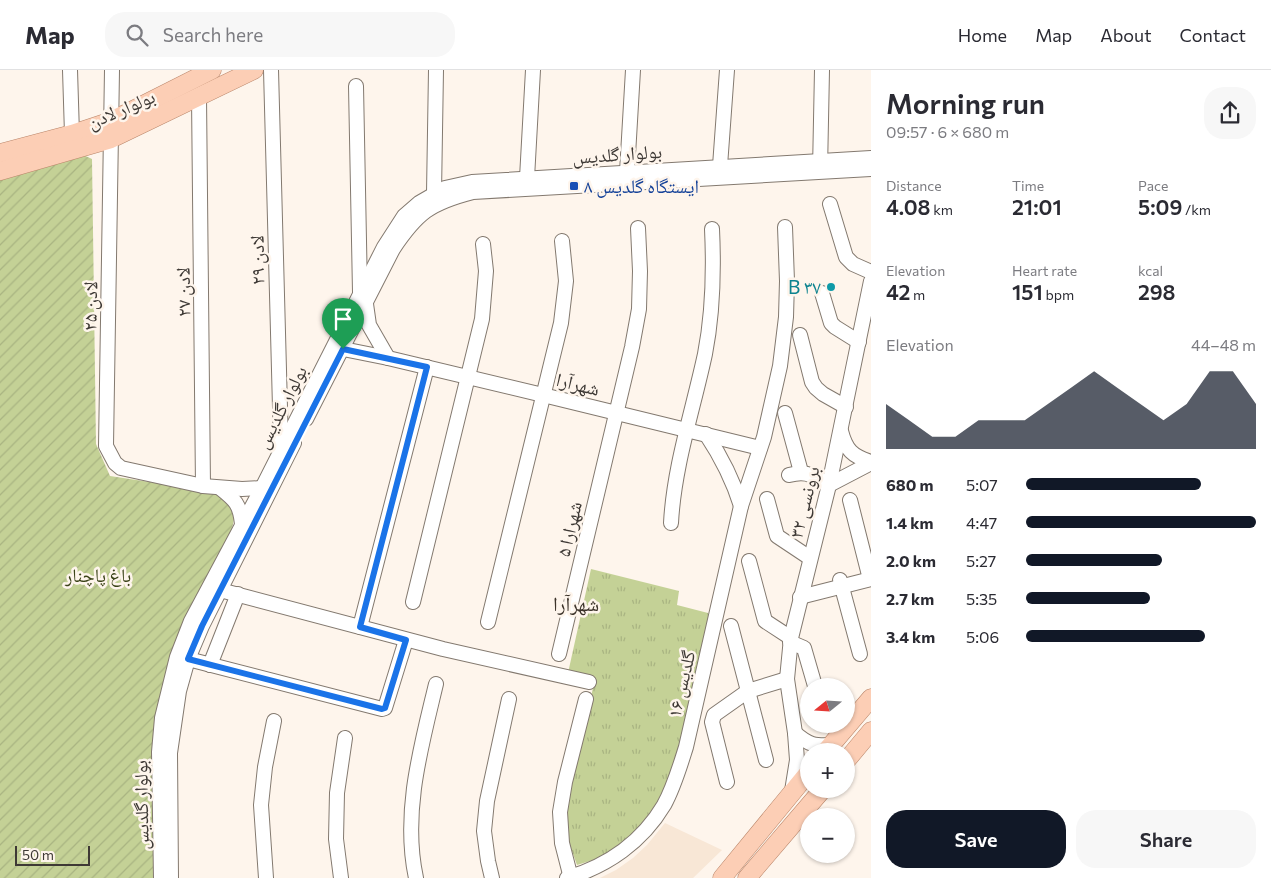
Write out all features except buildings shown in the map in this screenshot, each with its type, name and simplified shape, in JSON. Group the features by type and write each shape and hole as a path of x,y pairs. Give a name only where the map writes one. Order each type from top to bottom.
{"main road":[{"name":"بولوار لادن","path":"0,153 72,134 111,121 212,70"},
{"name":"بولوار لادن","path":"0,172 112,139 254,70"},
{"path":"833,743 871,698"},
{"path":"855,750 871,731"},
{"path":"723,878 800,783"},
{"path":"748,878 815,798"}],"street":[{"path":"70,70 72,134"},
{"name":"لادن ۲۵","path":"112,70 106,446 115,463 121,468 204,486"},
{"name":"لادن ۲۹","path":"271,70 281,449"},
{"path":"434,193 436,70"},
{"path":"527,178 533,70"},
{"path":"627,172 633,70"},
{"path":"720,166 726,70"},
{"path":"820,166 822,70"},
{"path":"356,86 363,298 369,325 388,358"},
{"name":"لادن ۲۷","path":"199,97 204,486"},
{"name":"بولوار گلدیس","path":"363,298 410,225 423,212 451,198 473,192 820,166 871,158"},
{"name":"بولوار گلدیس","path":"171,878 170,752 179,691 188,659 202,626 363,298 384,247 404,216 434,193 445,188 472,182 720,166 820,166 871,169"},
{"path":"830,204 846,257 853,264 871,272"},
{"name":"گلدیس ۱۶","path":"569,878 604,864 627,848 646,831 664,805 676,780 686,747 741,506 760,448 780,366 786,317 785,227"},
{"name":"شهرارا ۵","path":"559,654 632,347 639,309 638,228"},
{"path":"671,523 672,498 705,353 712,312 714,271 712,229"},
{"path":"488,622 561,323 566,281 562,241"},
{"path":"413,602 482,319 486,271 483,244"},
{"name":"برونسی ۳۲","path":"792,792 797,760 787,679 790,640 823,512 846,407 863,346 871,281"},
{"path":"822,293 830,323 863,346"},
{"path":"800,335 812,382 816,388 846,407"},
{"name":"بولوار گلدیس","path":"161,878 159,752 162,718 177,657 191,621 281,449 339,347"},
{"name":"شهرآرا","path":"339,347 760,448"},
{"path":"360,627 427,367"},
{"path":"785,413 795,474 829,485 871,463"},
{"path":"841,429 845,444 852,453 871,463"},
{"path":"706,434 722,458 734,484 741,506"},
{"path":"823,512 836,494 871,463"},
{"path":"204,486 262,488"},
{"path":"220,488 236,501 241,512 242,524"},
{"path":"767,499 777,536 810,558"},
{"path":"801,593 870,575 850,500"},
{"path":"748,561 765,621 804,648 813,678"},
{"path":"841,583 860,654"},
{"path":"220,590 406,640 589,682"},
{"path":"210,665 238,594"},
{"path":"731,626 766,760"},
{"path":"188,659 382,709 385,708 406,640"},
{"path":"727,782 712,722 716,712 748,691 787,679"},
{"path":"416,878 410,829 422,745 436,684"},
{"path":"492,878 484,830 487,802 509,699"},
{"path":"569,878 562,842 560,812 565,782 586,699"},
{"path":"266,878 261,805 265,767 274,721"},
{"path":"795,733 808,743"},
{"path":"341,878 336,839 337,793 345,738"}],"shaded area":[{"path":"665,823 722,850 693,878 600,878 633,858 647,845"}],"green space":[{"name":"باغ پاچنار","path":"77,152 92,159 96,444 110,476 222,493 235,514 232,529 186,617 162,688 152,752 154,878 0,878 0,179"},
{"path":"591,569 679,591 677,605 708,613 708,620 679,746 669,779 656,804 640,826 623,842 603,857 577,865 569,843 567,814 571,785 595,679 568,673"}],"place":[{"name":"ایستگاه گلدیس ۸","path":"574,186"},
{"name":"B ۳۷","path":"831,287"}],"district":[{"name":"شهرآرا","path":"576,604"}],"route":[{"path":"343,349 427,367 360,627 406,640 385,708 382,709 188,659 202,626 343,349"}]}
